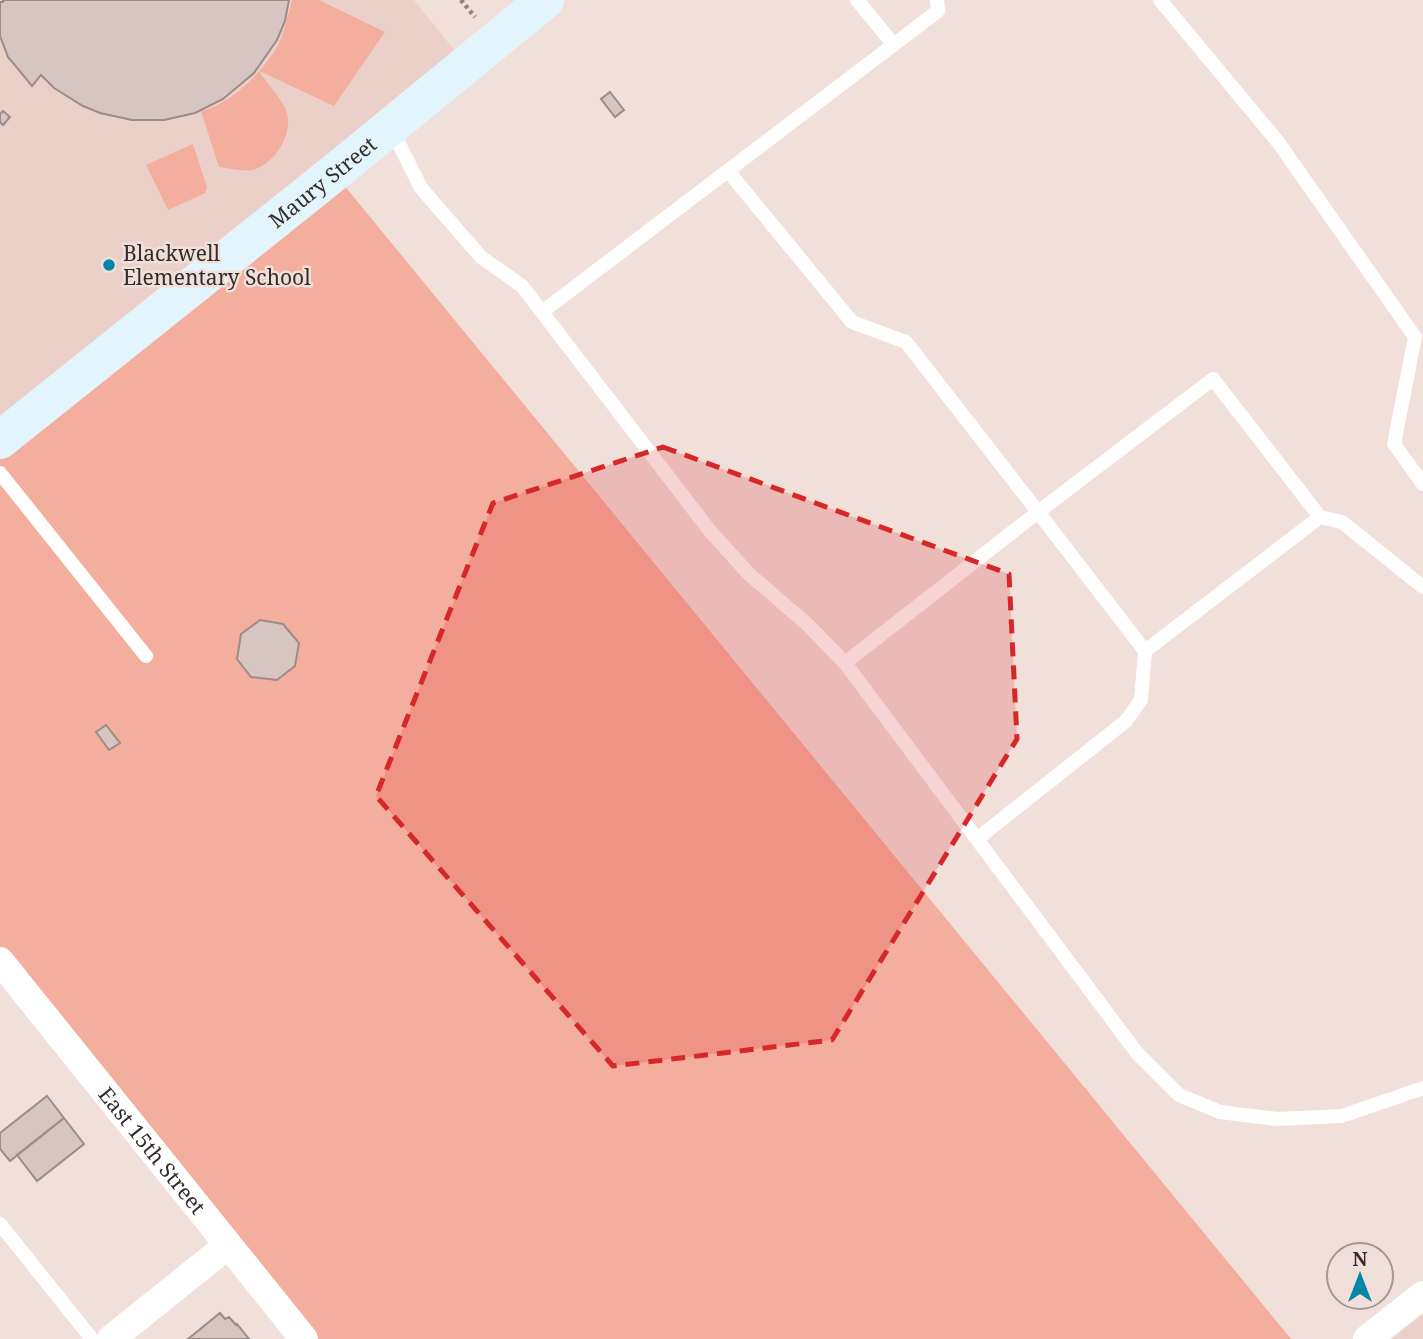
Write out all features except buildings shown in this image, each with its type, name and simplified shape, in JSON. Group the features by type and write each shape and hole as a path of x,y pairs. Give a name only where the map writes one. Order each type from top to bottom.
{"street":[{"name":"Maury Street","path":"0,440 545,0"},
{"name":"East 15th Street","path":"0,961 303,1339"},
{"path":"111,1339 228,1245"},
{"path":"1367,1339 1423,1295"}],"lane":[{"path":"857,0 894,45"},
{"path":"542,312 894,45 938,10 937,0"},
{"path":"1160,0 1278,142 1415,337 1394,444 1423,484"},
{"path":"390,127 421,188 481,257 522,286 710,531 749,573 807,624 845,663 1137,1053 1179,1095 1220,1112 1276,1119 1342,1116 1423,1088"},
{"path":"728,171 852,322 906,342 1145,651 1141,700 1126,721 977,839"},
{"path":"845,663 1213,379 1320,517 1342,522 1423,587"},
{"path":"0,473 146,656"},
{"path":"1145,651 1320,517"},
{"path":"0,1224 92,1339"}],"path":[{"path":"461,0 475,18"}],"highlighted area":[{"path":"663,447 1009,574 1017,739 832,1040 613,1066 376,796 493,503"}],"shaded area":[{"name":"Blackwell Elementary School","path":"0,0 414,0 467,66 0,438"},
{"path":"292,0 319,0 385,32 334,106 259,71 279,43"},
{"path":"259,71 285,107 288,122 284,139 274,156 260,167 244,171 219,167 201,111 224,102"},
{"path":"193,144 207,187 205,193 168,210 146,165"},
{"path":"334,173 1291,1339 305,1339 0,960 0,438"},
{"path":"1423,1314 1423,1339 1392,1339"}],"place":[{"name":"Blackwell Elementary School","path":"109,265"}]}
